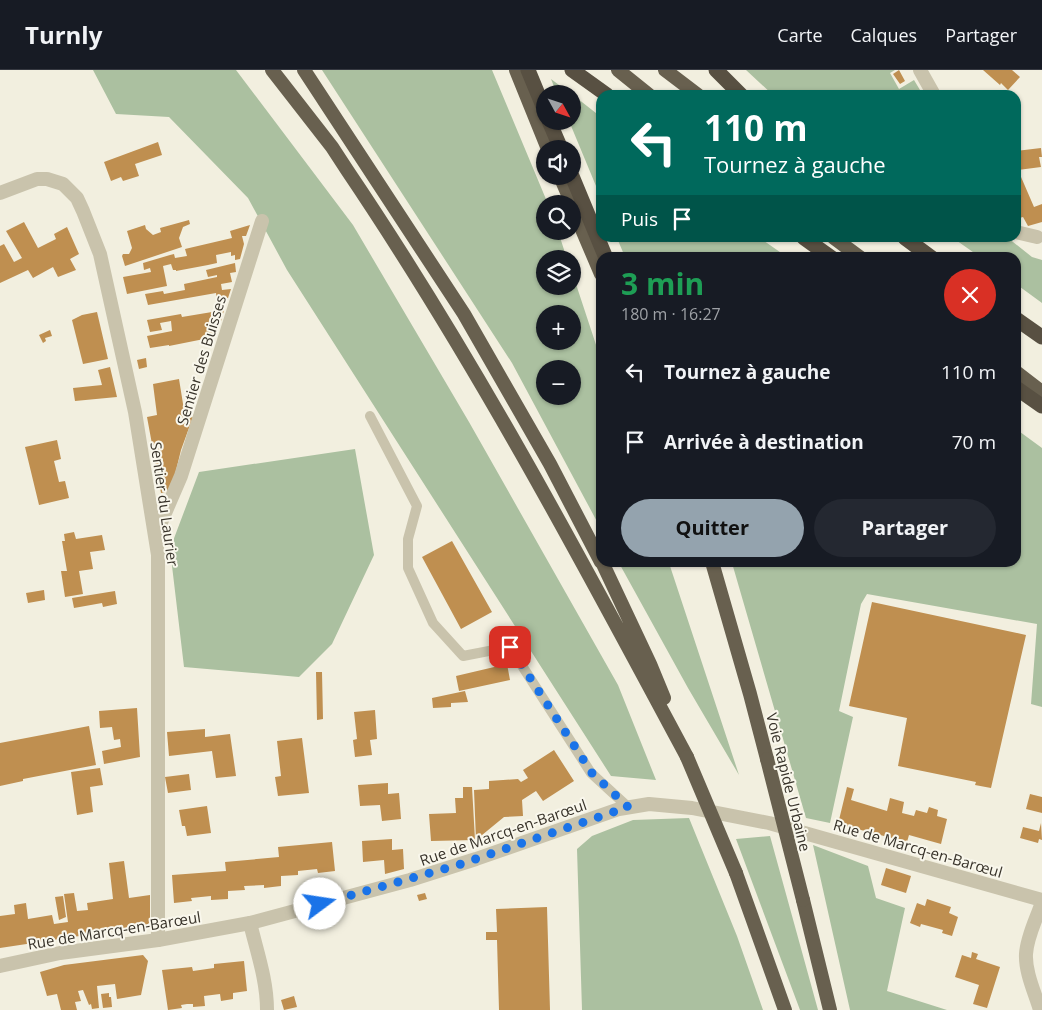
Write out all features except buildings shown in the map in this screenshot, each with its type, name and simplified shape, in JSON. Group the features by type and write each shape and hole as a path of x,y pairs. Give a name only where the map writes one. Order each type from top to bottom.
{"highway":[{"path":"272,70 332,148 396,244 452,334 550,503 687,757"},
{"path":"304,70 464,314 550,464 596,552"},
{"path":"516,70 536,105"},
{"path":"528,70 536,93"},
{"path":"572,70 600,90"},
{"path":"618,70 643,90"},
{"path":"665,70 691,90"},
{"path":"716,70 736,90"},
{"path":"576,185 596,234"},
{"path":"581,226 596,262"},
{"path":"810,242 824,252"},
{"path":"839,242 853,252"},
{"path":"910,242 924,252"},
{"path":"1021,322 1042,337"},
{"path":"1021,376 1042,392"},
{"path":"1021,391 1042,406"},
{"path":"603,567 650,664 736,873 785,1010"},
{"name":"Voie Rapide Urbaine","path":"713,567 750,694 830,1010"}],"street":[{"path":"920,70 931,90"},
{"name":"Sentier du Laurier","path":"0,193 37,179 56,180 70,190 83,211 100,254 135,412 158,555 158,940"},
{"name":"Sentier des Buisses","path":"156,534 181,476 262,221"},
{"path":"1021,233 1037,237"},
{"name":"Rue de Marcq-en-Barœul","path":"0,966 60,953 158,940 250,923 433,873 628,807 650,804 744,817 793,829 1042,901"},
{"path":"1040,1010 1026,954 1027,945 1042,901"},
{"path":"250,923 264,976 267,1010"}],"lane":[{"path":"370,416 417,506 408,539 408,568 432,623 463,656 510,647 592,773 628,807"}],"green space":[{"path":"93,70 236,70 353,225 469,422 618,685 656,780 611,776 287,270 248,198 169,117 116,114"},
{"path":"322,70 492,70 536,175 536,185 540,185 544,195 536,195 536,240 561,240 564,250 536,250 536,295 580,295 596,345 596,520 512,363"},
{"path":"746,70 895,70 890,73 899,89 914,80 920,90 768,90"},
{"path":"551,79 559,85 553,85"},
{"path":"581,101 596,113 596,186 581,150 581,140 577,140 573,130 581,130"},
{"path":"619,242 766,242 780,252 623,252"},
{"path":"959,242 1013,242 1032,257 1042,260 1042,303 1021,288 1021,252 973,252"},
{"path":"1021,433 1042,448 1042,707 1031,704 1037,624 867,594 861,604 839,711 853,717 830,823 806,818 733,567 1021,567"},
{"path":"355,449 374,555 332,644 299,677 184,667 170,549 199,472"},
{"path":"621,567 670,567 739,775 688,688"},
{"path":"689,818 737,936 763,1010 582,1010 577,849 592,836 633,820"},
{"path":"770,836 818,1010 800,1010 736,839"},
{"path":"813,845 868,866 876,898 905,908 887,991 947,1010 850,1010"}],"route":[{"path":"320,904 458,865 628,807 592,773 510,647"}]}
